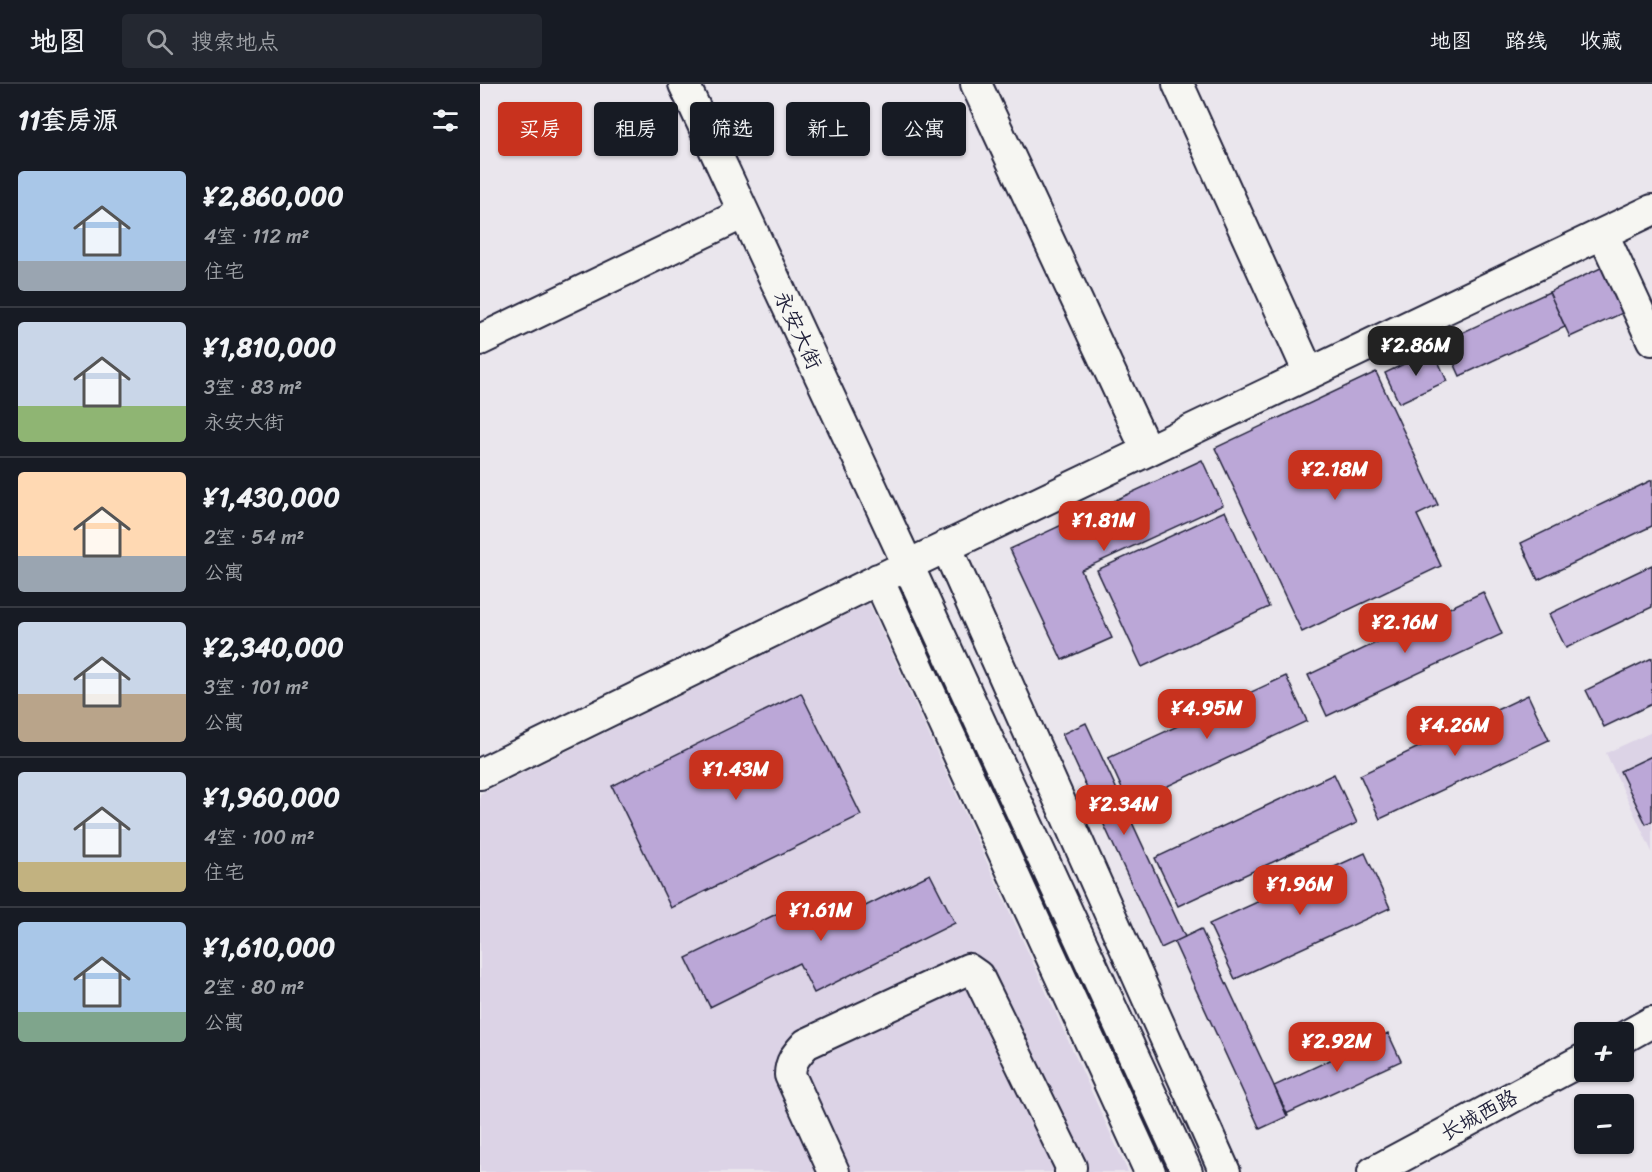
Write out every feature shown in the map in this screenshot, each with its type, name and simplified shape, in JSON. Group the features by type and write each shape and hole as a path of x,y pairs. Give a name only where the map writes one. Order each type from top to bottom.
{"street":[{"name":"永安大街","path":"684,84 911,570 1187,1172"},
{"path":"976,84 1147,451"},
{"path":"1178,84 1309,373"},
{"path":"480,774 878,579 911,570 946,546 1652,210"},
{"path":"480,340 744,213"},
{"path":"1603,234 1652,340"},
{"path":"946,546 1224,1172"},
{"path":"878,579 1150,1172"},
{"path":"834,1172 790,1075 790,1065 806,1044 968,969 978,976 1071,1167 1070,1172"},
{"path":"1634,1032 1652,1022"},
{"name":"长城西路","path":"1373,1172 1574,1064"}],"shaded area":[{"path":"869,603 1128,1172 480,1172 480,794"},
{"path":"1652,732 1652,852 1606,753"}],"building":[{"path":"1605,266 1627,311 1570,337 1549,292"},
{"path":"1549,292 1565,327 1460,376 1444,341"},
{"path":"1433,350 1447,381 1399,403 1385,373"},
{"path":"1376,372 1438,505 1417,515 1441,566 1302,632 1215,448"},
{"path":"1202,460 1223,505 1081,570 1112,638 1062,660 1010,549"},
{"path":"1652,480 1652,526 1538,580 1521,543"},
{"path":"1225,511 1269,607 1142,667 1097,570"},
{"path":"1652,565 1652,607 1566,648 1549,614"},
{"path":"1483,592 1502,634 1327,716 1308,675"},
{"path":"1652,658 1652,704 1604,727 1586,690"},
{"path":"1286,676 1307,721 1129,804 1108,758"},
{"path":"801,693 861,815 671,908 612,786"},
{"path":"1528,695 1549,740 1380,819 1360,775"},
{"path":"1086,723 1185,937 1161,948 1062,734"},
{"path":"1652,756 1652,821 1646,824 1620,771"},
{"path":"1334,774 1357,823 1178,906 1155,858"},
{"path":"1365,853 1390,908 1235,979 1209,924"},
{"path":"930,874 955,923 814,993 799,963 710,1007 686,958 805,900 819,929"},
{"path":"1201,929 1288,1116 1260,1129 1174,942"},
{"path":"1388,1033 1401,1061 1286,1114 1274,1086"}]}
